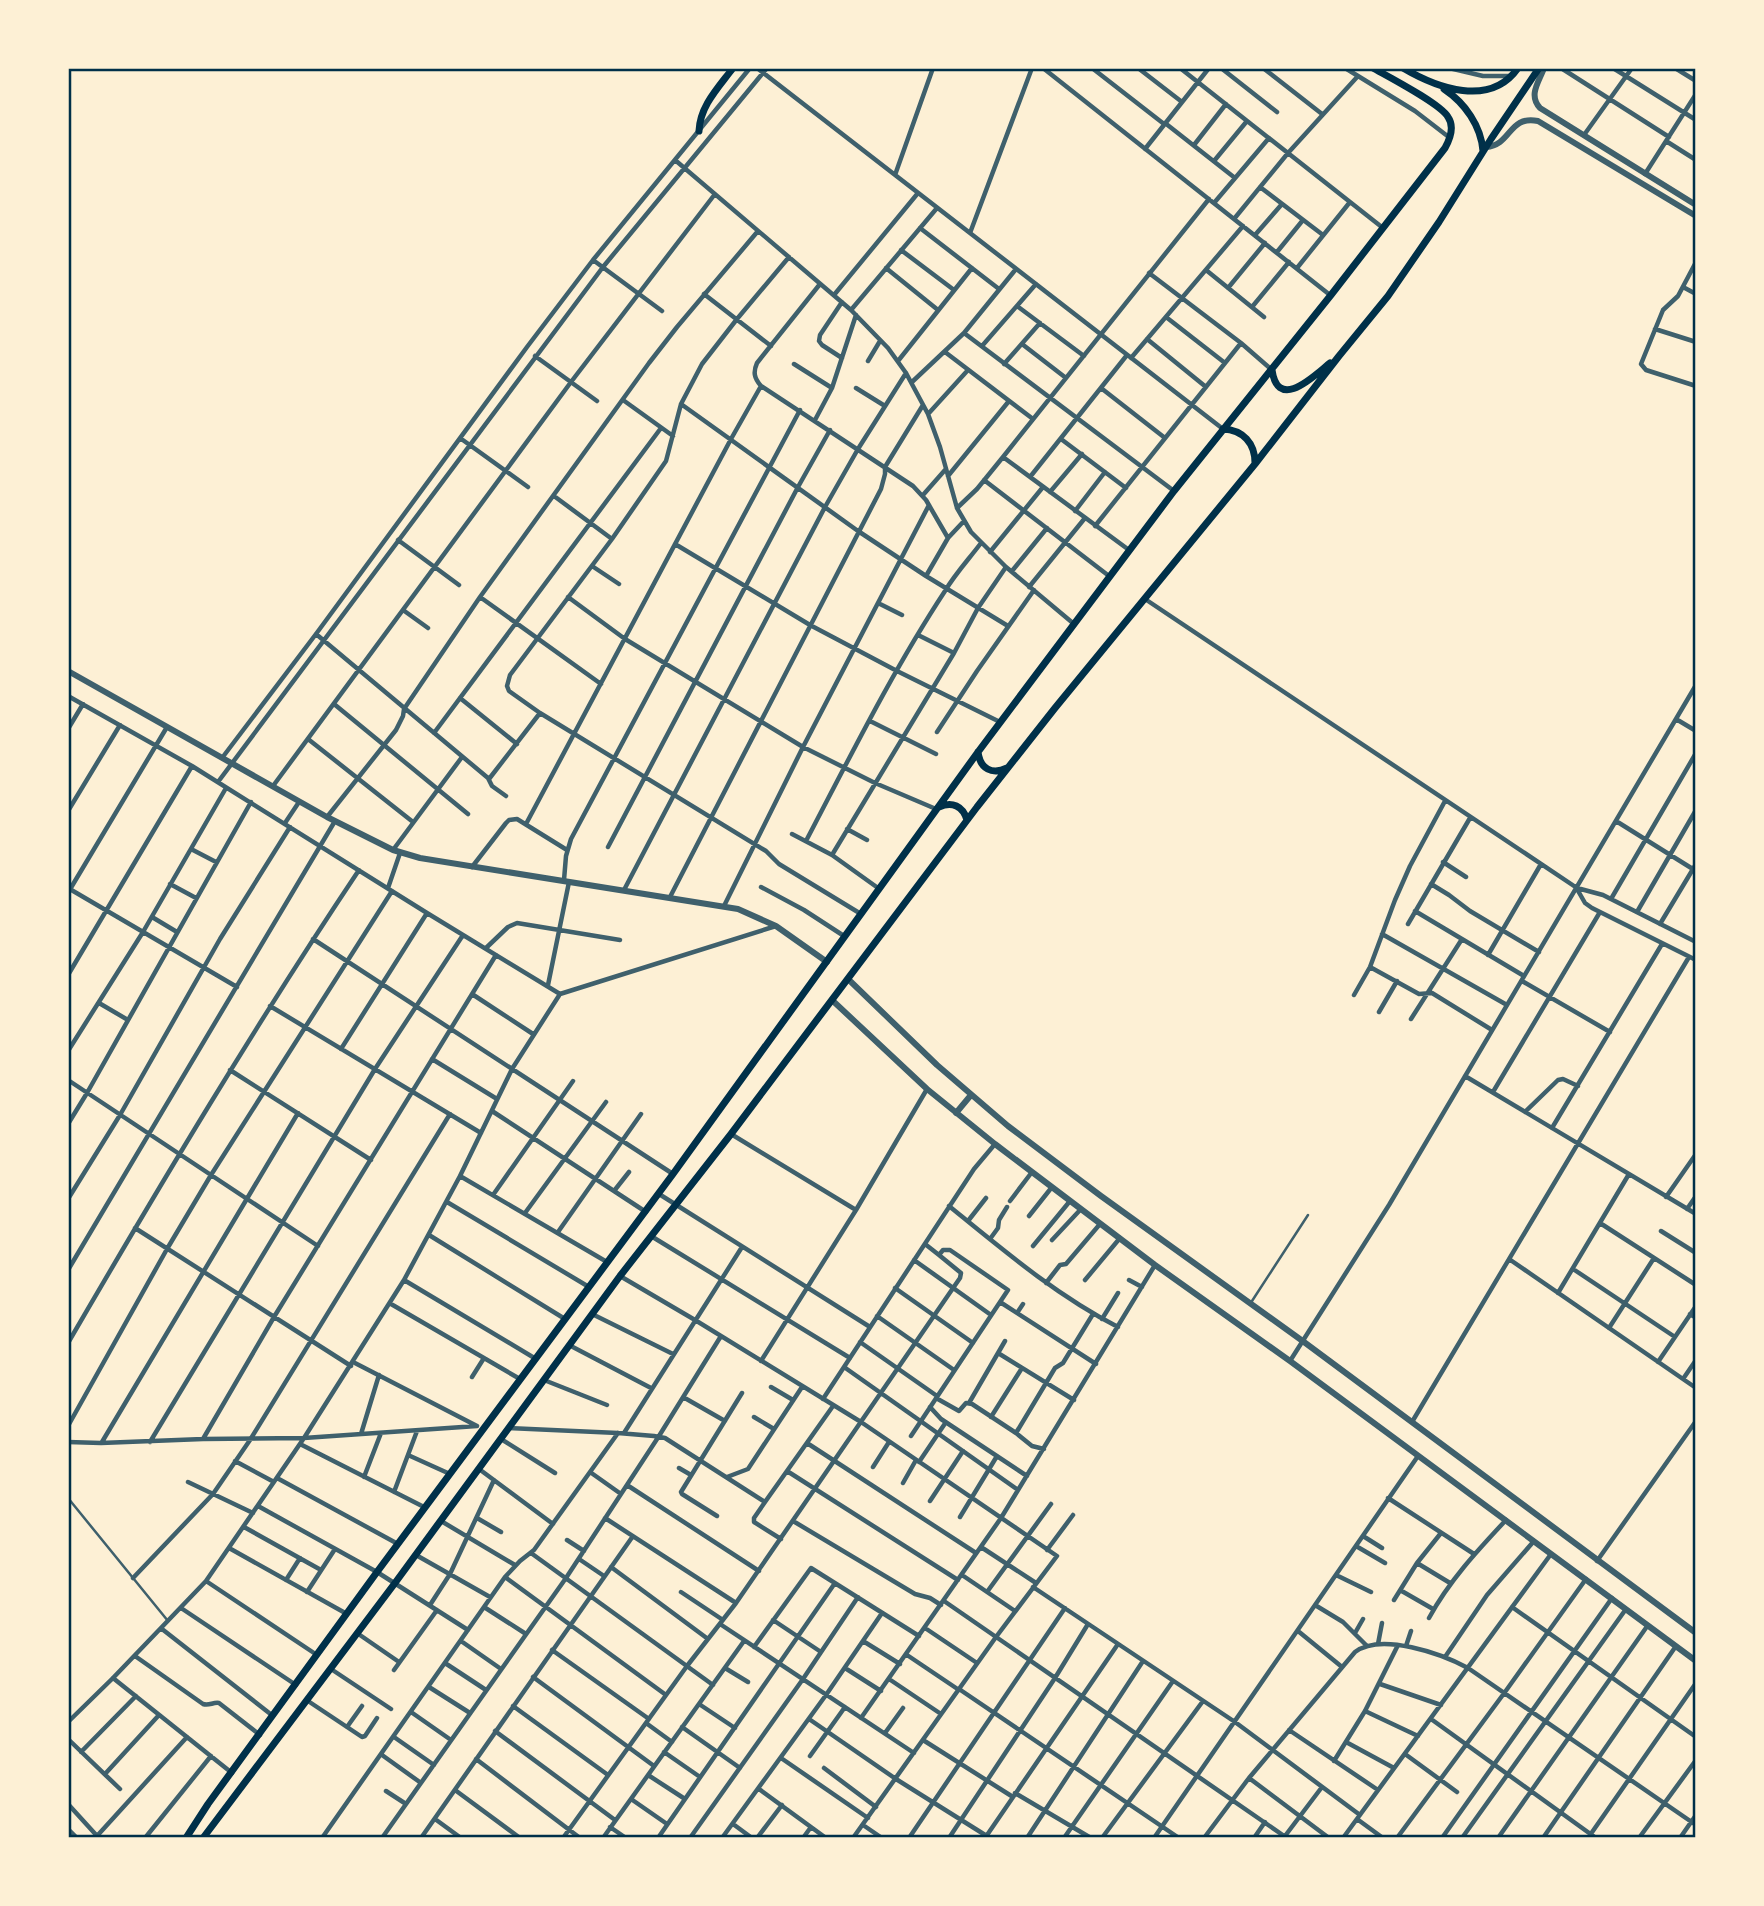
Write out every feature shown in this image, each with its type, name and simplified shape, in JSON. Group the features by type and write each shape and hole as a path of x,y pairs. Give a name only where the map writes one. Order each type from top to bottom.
{"main road":[{"path":"699,131 705,105 733,68"},
{"path":"186,1838 450,1475 480,1428 521,1379 646,1212 1000,722 1174,491 1445,149 1450,138 1451,122 1447,115 1373,68"},
{"path":"1403,68 1440,86 1465,91 1492,89 1513,76 1518,68"},
{"path":"203,1838 308,1701 650,1236 732,1134 967,820 1388,296 1539,68"},
{"path":"1440,86 1458,100 1473,120 1484,150"},
{"path":"1272,370 1279,387 1292,390 1299,388 1339,356"},
{"path":"1223,429 1236,431 1246,438 1254,453 1255,464"},
{"path":"978,752 986,769 994,772 1008,768"},
{"path":"936,809 948,804 958,806 967,820"}],"street":[{"path":"222,758 593,260 750,68"},
{"path":"757,68 765,71 1223,429"},
{"path":"895,175 933,68"},
{"path":"970,233 1032,68"},
{"path":"1043,68 1331,295"},
{"path":"1093,68 1235,178"},
{"path":"1138,68 1182,102"},
{"path":"1180,68 1383,228"},
{"path":"1145,149 1209,68"},
{"path":"1221,68 1277,112"},
{"path":"1263,68 1322,114"},
{"path":"1345,68 1415,111 1450,138"},
{"path":"1449,68 1483,76 1513,76"},
{"path":"1545,68 1534,93 1535,103 1540,108 1696,205"},
{"path":"1561,68 1696,160"},
{"path":"1613,68 1696,120"},
{"path":"1584,135 1632,68"},
{"path":"1675,68 1696,80"},
{"path":"218,782 603,267 765,71"},
{"path":"1234,219 1288,153 1358,76"},
{"path":"1645,174 1696,94"},
{"path":"1194,145 1226,104"},
{"path":"1484,150 1501,142 1517,123 1525,120 1538,121 1696,216"},
{"path":"1214,161 1247,121"},
{"path":"957,508 1003,457 1149,273 1269,138"},
{"path":"675,160 842,302 881,341 898,361 924,404 940,446 957,508 964,521 981,543 1006,567 1074,624"},
{"path":"1260,187 1323,235"},
{"path":"834,295 918,193"},
{"path":"272,787 571,382 715,194"},
{"path":"1297,268 1350,202"},
{"path":"1255,236 1282,204"},
{"path":"851,310 937,208"},
{"path":"1277,252 1303,220"},
{"path":"1030,477 1101,388 1167,317 1243,226"},
{"path":"920,228 999,289"},
{"path":"327,817 400,723 404,709 480,597 623,400 677,327 758,231"},
{"path":"1228,288 1265,243"},
{"path":"901,250 954,290"},
{"path":"789,257 702,364 681,404 666,461 510,675 507,686 509,691 574,736 770,854 779,864 861,914"},
{"path":"593,260 662,311"},
{"path":"1252,307 1289,262"},
{"path":"1695,265 1676,299 1663,310 1642,366 1646,370 1696,386"},
{"path":"886,268 938,310"},
{"path":"898,361 972,268"},
{"path":"912,382 964,333 1016,269"},
{"path":"1206,270 1265,317"},
{"path":"1149,273 1241,342 1272,370"},
{"path":"820,284 754,369 754,376 761,386 913,486 923,495 948,538"},
{"path":"982,346 1036,284"},
{"path":"1683,287 1696,294"},
{"path":"705,294 771,346"},
{"path":"842,302 820,335 819,341 842,358"},
{"path":"1017,306 1084,356"},
{"path":"815,420 832,388 856,315"},
{"path":"1167,317 1225,363"},
{"path":"1004,364 1040,323"},
{"path":"1655,329 1696,342"},
{"path":"964,333 1174,491"},
{"path":"1147,339 1206,387"},
{"path":"868,361 881,341"},
{"path":"1096,526 1241,342"},
{"path":"1022,344 1066,378"},
{"path":"945,352 1033,419"},
{"path":"535,356 597,401"},
{"path":"794,364 832,388"},
{"path":"928,414 968,370"},
{"path":"624,890 825,507 906,373"},
{"path":"526,824 761,386"},
{"path":"856,388 885,406"},
{"path":"1101,388 1165,438"},
{"path":"623,400 673,436"},
{"path":"947,477 1009,401"},
{"path":"681,404 858,531 1008,626"},
{"path":"670,897 881,489 886,474 885,467 924,404"},
{"path":"548,985 560,930 571,839 800,410"},
{"path":"433,733 661,428"},
{"path":"608,847 830,430"},
{"path":"460,438 528,487"},
{"path":"1061,439 1126,488"},
{"path":"1050,492 1082,454"},
{"path":"1003,457 1129,550"},
{"path":"923,495 946,470"},
{"path":"1075,510 1105,472"},
{"path":"984,480 1110,577"},
{"path":"990,552 1043,487"},
{"path":"554,496 612,538"},
{"path":"724,906 929,505"},
{"path":"937,732 1032,589 1085,518"},
{"path":"926,576 948,538 964,521"},
{"path":"1012,572 1047,528"},
{"path":"398,540 459,585"},
{"path":"806,841 918,635 946,589 981,543"},
{"path":"675,544 810,625 1000,722"},
{"path":"592,566 619,584"},
{"path":"832,855 954,653 978,608 1006,567"},
{"path":"480,597 601,684"},
{"path":"568,597 625,639 803,747 936,809"},
{"path":"1145,599 1577,888 1611,898 1696,942"},
{"path":"878,603 902,615"},
{"path":"403,610 428,628"},
{"path":"316,634 506,796"},
{"path":"918,635 954,653"},
{"path":"68,671 299,802 400,853 420,859 724,906 751,914 776,926 827,962"},
{"path":"1290,1361 1389,1205 1696,685"},
{"path":"68,696 192,766 560,993"},
{"path":"460,698 517,744"},
{"path":"68,729 83,704"},
{"path":"334,704 468,814"},
{"path":"489,779 540,713"},
{"path":"1675,719 1696,731"},
{"path":"870,721 936,754"},
{"path":"68,811 120,724"},
{"path":"167,727 69,890 237,987"},
{"path":"308,739 413,822"},
{"path":"1611,898 1696,753"},
{"path":"393,850 462,757"},
{"path":"68,975 192,766"},
{"path":"68,1051 152,917 226,787"},
{"path":"1354,995 1370,967 1410,866 1445,801"},
{"path":"68,1124 251,802"},
{"path":"68,1199 120,1115 299,802"},
{"path":"1637,912 1696,810"},
{"path":"472,867 506,822 513,818 568,850"},
{"path":"1408,924 1470,818"},
{"path":"68,1270 335,821"},
{"path":"1616,821 1695,868 1660,924"},
{"path":"847,829 867,840"},
{"path":"792,834 832,855 879,889"},
{"path":"191,849 216,862"},
{"path":"68,1426 211,1175 390,889 400,853"},
{"path":"1443,862 1466,877"},
{"path":"1488,955 1541,864"},
{"path":"68,1343 230,1070 359,870"},
{"path":"170,884 196,898"},
{"path":"1431,884 1539,952"},
{"path":"761,887 804,910 845,937"},
{"path":"1577,888 1585,903 1696,960"},
{"path":"1415,911 1488,955 1549,997 1610,1032"},
{"path":"1493,1092 1600,912"},
{"path":"341,1049 427,913"},
{"path":"152,917 177,932"},
{"path":"486,948 513,923 620,940"},
{"path":"68,1722 162,1629 206,1581 244,1527 391,1304 447,1202 512,1069 560,993 776,926"},
{"path":"1382,934 1507,1005"},
{"path":"150,1442 375,1069 463,935"},
{"path":"313,939 673,1174"},
{"path":"1411,1019 1462,939"},
{"path":"1552,1128 1662,944"},
{"path":"203,1439 274,1317 496,955"},
{"path":"1412,1422 1689,957"},
{"path":"1370,967 1419,994 1432,993 1492,1030"},
{"path":"848,979 891,1023 971,1095 1076,1178 1304,1342 1696,1633"},
{"path":"1379,1012 1397,981"},
{"path":"472,995 533,1034"},
{"path":"832,1001 927,1089 995,1144 1155,1265 1290,1361 1696,1661"},
{"path":"99,1003 128,1020"},
{"path":"270,1006 481,1133"},
{"path":"432,1059 497,1099"},
{"path":"230,1070 371,1160"},
{"path":"1465,1076 1696,1214"},
{"path":"1525,1112 1558,1080 1563,1079 1577,1086"},
{"path":"68,1080 318,1246"},
{"path":"494,1195 573,1081"},
{"path":"761,1361 856,1210 927,1089"},
{"path":"956,1113 971,1095"},
{"path":"525,1213 606,1102"},
{"path":"492,1111 646,1212"},
{"path":"101,1443 298,1114"},
{"path":"133,1578 213,1494 250,1440 450,1114"},
{"path":"558,1232 641,1114"},
{"path":"732,1134 856,1210"},
{"path":"823,1399 949,1206 995,1144"},
{"path":"1667,1197 1696,1154"},
{"path":"614,1191 629,1172"},
{"path":"1010,1201 1032,1172"},
{"path":"1558,1293 1629,1174"},
{"path":"460,1176 608,1262"},
{"path":"1029,1216 1052,1187"},
{"path":"659,1194 870,1327"},
{"path":"1687,1209 1696,1196"},
{"path":"968,1222 986,1198"},
{"path":"1033,1246 1070,1201"},
{"path":"447,1202 589,1287"},
{"path":"949,1206 1046,1283 1118,1327"},
{"path":"990,1239 1007,1207"},
{"path":"1052,1240 1081,1209"},
{"path":"1600,1223 1696,1285"},
{"path":"1046,1283 1100,1224"},
{"path":"135,1228 352,1364 480,1428"},
{"path":"1661,1231 1696,1252"},
{"path":"429,1236 565,1319"},
{"path":"650,1236 850,1358"},
{"path":"1086,1280 1120,1238"},
{"path":"563,1838 759,1571 962,1274 925,1244"},
{"path":"322,1838 490,1597 515,1565 531,1553 621,1433 742,1247"},
{"path":"911,1436 1007,1290 950,1250 943,1250 939,1255"},
{"path":"1609,1328 1654,1258"},
{"path":"1509,1259 1696,1388"},
{"path":"914,1260 992,1315"},
{"path":"862,1718 1000,1518 1155,1265"},
{"path":"1573,1269 1675,1337"},
{"path":"620,1276 861,1422 1057,1556 977,1663 853,1838"},
{"path":"404,1280 536,1359"},
{"path":"1129,1280 1142,1287"},
{"path":"895,1287 973,1343"},
{"path":"1102,1319 1118,1293"},
{"path":"1000,1302 1096,1364"},
{"path":"391,1304 521,1379"},
{"path":"1017,1312 1023,1304"},
{"path":"1658,1362 1696,1306"},
{"path":"592,1314 673,1354"},
{"path":"1016,1433 1055,1368 1063,1363 1093,1314"},
{"path":"1690,1314 1696,1318"},
{"path":"877,1317 954,1370"},
{"path":"382,1838 579,1559 721,1336"},
{"path":"860,1342 959,1411 969,1403 1005,1341"},
{"path":"569,1345 651,1388"},
{"path":"998,1353 1074,1400"},
{"path":"472,1377 484,1358"},
{"path":"1683,1379 1696,1360"},
{"path":"844,1367 1018,1490"},
{"path":"991,1417 1022,1368"},
{"path":"361,1434 379,1376"},
{"path":"544,1380 607,1405"},
{"path":"771,1387 793,1400"},
{"path":"727,1477 748,1469 802,1387"},
{"path":"717,1516 681,1494 681,1491 742,1393"},
{"path":"683,1397 725,1421"},
{"path":"969,1403 1032,1446 1044,1449"},
{"path":"781,1539 754,1522 754,1518 833,1406"},
{"path":"930,1407 946,1422 1027,1476"},
{"path":"754,1417 774,1429"},
{"path":"1597,1561 1696,1421"},
{"path":"904,1483 946,1422"},
{"path":"68,1442 250,1440 480,1428"},
{"path":"508,1428 659,1436 765,1502"},
{"path":"394,1492 417,1431"},
{"path":"364,1477 381,1433"},
{"path":"501,1438 555,1472"},
{"path":"873,1467 889,1442"},
{"path":"807,1443 976,1553"},
{"path":"300,1444 425,1508"},
{"path":"929,1501 963,1451"},
{"path":"408,1455 450,1475"},
{"path":"960,1517 997,1456"},
{"path":"1154,1838 1418,1456"},
{"path":"235,1461 398,1544"},
{"path":"679,1468 691,1475"},
{"path":"479,1469 553,1524"},
{"path":"787,1471 958,1580"},
{"path":"590,1472 621,1494"},
{"path":"430,1605 450,1574 494,1480"},
{"path":"188,1482 253,1513"},
{"path":"627,1485 759,1571"},
{"path":"1388,1498 1474,1554"},
{"path":"987,1592 1051,1504"},
{"path":"258,1506 377,1572 468,1630"},
{"path":"1046,1550 1073,1516"},
{"path":"477,1518 501,1532"},
{"path":"605,1518 736,1603"},
{"path":"441,1521 515,1565"},
{"path":"793,1521 915,1594 942,1603 996,1637 1286,1837 1322,1787"},
{"path":"1429,1618 1450,1583 1506,1521"},
{"path":"244,1527 321,1570"},
{"path":"1394,1600 1441,1533"},
{"path":"421,1838 633,1536"},
{"path":"1363,1536 1381,1548"},
{"path":"567,1540 584,1550"},
{"path":"1445,1657 1487,1595 1534,1541"},
{"path":"1356,1546 1385,1563"},
{"path":"981,1547 1065,1608 1235,1722 1322,1787 1383,1838"},
{"path":"229,1548 347,1614"},
{"path":"307,1592 335,1549"},
{"path":"531,1553 713,1685"},
{"path":"1343,1838 1552,1554"},
{"path":"416,1555 490,1597"},
{"path":"286,1580 300,1558"},
{"path":"579,1559 604,1576"},
{"path":"1418,1563 1450,1583"},
{"path":"611,1567 708,1639"},
{"path":"754,1647 811,1568 919,1636"},
{"path":"962,1574 1015,1611"},
{"path":"1336,1575 1371,1592"},
{"path":"505,1577 666,1695"},
{"path":"1396,1838 1586,1579"},
{"path":"206,1581 317,1655"},
{"path":"658,1838 835,1583"},
{"path":"1400,1590 1433,1609"},
{"path":"681,1592 744,1641 914,1753"},
{"path":"690,1838 858,1597"},
{"path":"1442,1838 1612,1598"},
{"path":"1315,1605 1336,1618 1366,1645"},
{"path":"484,1607 526,1634"},
{"path":"1512,1607 1696,1737"},
{"path":"181,1608 296,1685"},
{"path":"909,1838 1065,1608"},
{"path":"1462,1838 1626,1609"},
{"path":"394,1670 437,1610"},
{"path":"722,1838 827,1695 882,1613"},
{"path":"1355,1633 1363,1619"},
{"path":"773,1620 821,1652"},
{"path":"949,1838 1055,1678 1088,1623"},
{"path":"1378,1644 1382,1623"},
{"path":"1498,1838 1648,1625"},
{"path":"925,1628 977,1663"},
{"path":"162,1629 273,1716"},
{"path":"1298,1631 1342,1667"},
{"path":"1406,1646 1411,1631"},
{"path":"358,1633 399,1662"},
{"path":"461,1641 501,1669"},
{"path":"603,1838 744,1641"},
{"path":"863,1641 900,1664"},
{"path":"809,1719 987,1837 1118,1644"},
{"path":"1204,1838 1249,1778 1355,1652 1366,1645 1378,1644 1406,1646 1445,1657 1468,1668 1693,1824"},
{"path":"1334,1761 1365,1711 1398,1646"},
{"path":"1543,1838 1676,1646"},
{"path":"552,1650 672,1741"},
{"path":"906,1655 1179,1838"},
{"path":"135,1656 203,1704 221,1704 260,1735"},
{"path":"1027,1838 1143,1661"},
{"path":"445,1663 486,1690"},
{"path":"725,1668 748,1682"},
{"path":"845,1668 881,1691"},
{"path":"331,1669 391,1709"},
{"path":"533,1677 654,1766"},
{"path":"113,1678 232,1773"},
{"path":"889,1679 941,1714"},
{"path":"1063,1838 1173,1681"},
{"path":"1589,1836 1696,1683"},
{"path":"1380,1684 1441,1705"},
{"path":"429,1687 470,1713"},
{"path":"81,1752 136,1696"},
{"path":"308,1701 363,1737 377,1718"},
{"path":"1102,1838 1203,1701"},
{"path":"699,1704 735,1728"},
{"path":"347,1727 362,1706"},
{"path":"513,1706 608,1775"},
{"path":"810,1756 845,1707"},
{"path":"885,1733 903,1708"},
{"path":"1365,1711 1418,1736"},
{"path":"411,1712 451,1740"},
{"path":"105,1774 159,1715"},
{"path":"1431,1719 1589,1836 1596,1838"},
{"path":"682,1727 740,1768"},
{"path":"1289,1730 1378,1790"},
{"path":"495,1731 615,1820"},
{"path":"68,1804 98,1837 187,1737"},
{"path":"394,1737 434,1765"},
{"path":"68,1739 120,1789"},
{"path":"923,1740 987,1780 1091,1838"},
{"path":"1346,1742 1394,1768"},
{"path":"664,1752 700,1777"},
{"path":"1405,1754 1457,1792"},
{"path":"382,1755 421,1783"},
{"path":"145,1838 211,1756"},
{"path":"781,1758 868,1818"},
{"path":"476,1759 580,1838"},
{"path":"1639,1838 1696,1760"},
{"path":"824,1768 876,1807"},
{"path":"648,1775 685,1799"},
{"path":"1249,1778 1329,1838"},
{"path":"758,1788 826,1838"},
{"path":"455,1790 520,1838"},
{"path":"386,1791 406,1804"},
{"path":"631,1799 667,1825"},
{"path":"757,1838 782,1805"},
{"path":"1680,1838 1693,1824 1696,1815"},
{"path":"435,1819 461,1838"},
{"path":"1254,1838 1265,1822"},
{"path":"733,1824 752,1838"},
{"path":"863,1825 882,1838"},
{"path":"610,1827 626,1838"},
{"path":"803,1838 811,1827"},
{"path":"68,1829 77,1838"}],"lane":[{"path":"1250,1303 1308,1215"},
{"path":"68,1499 168,1621"}]}
